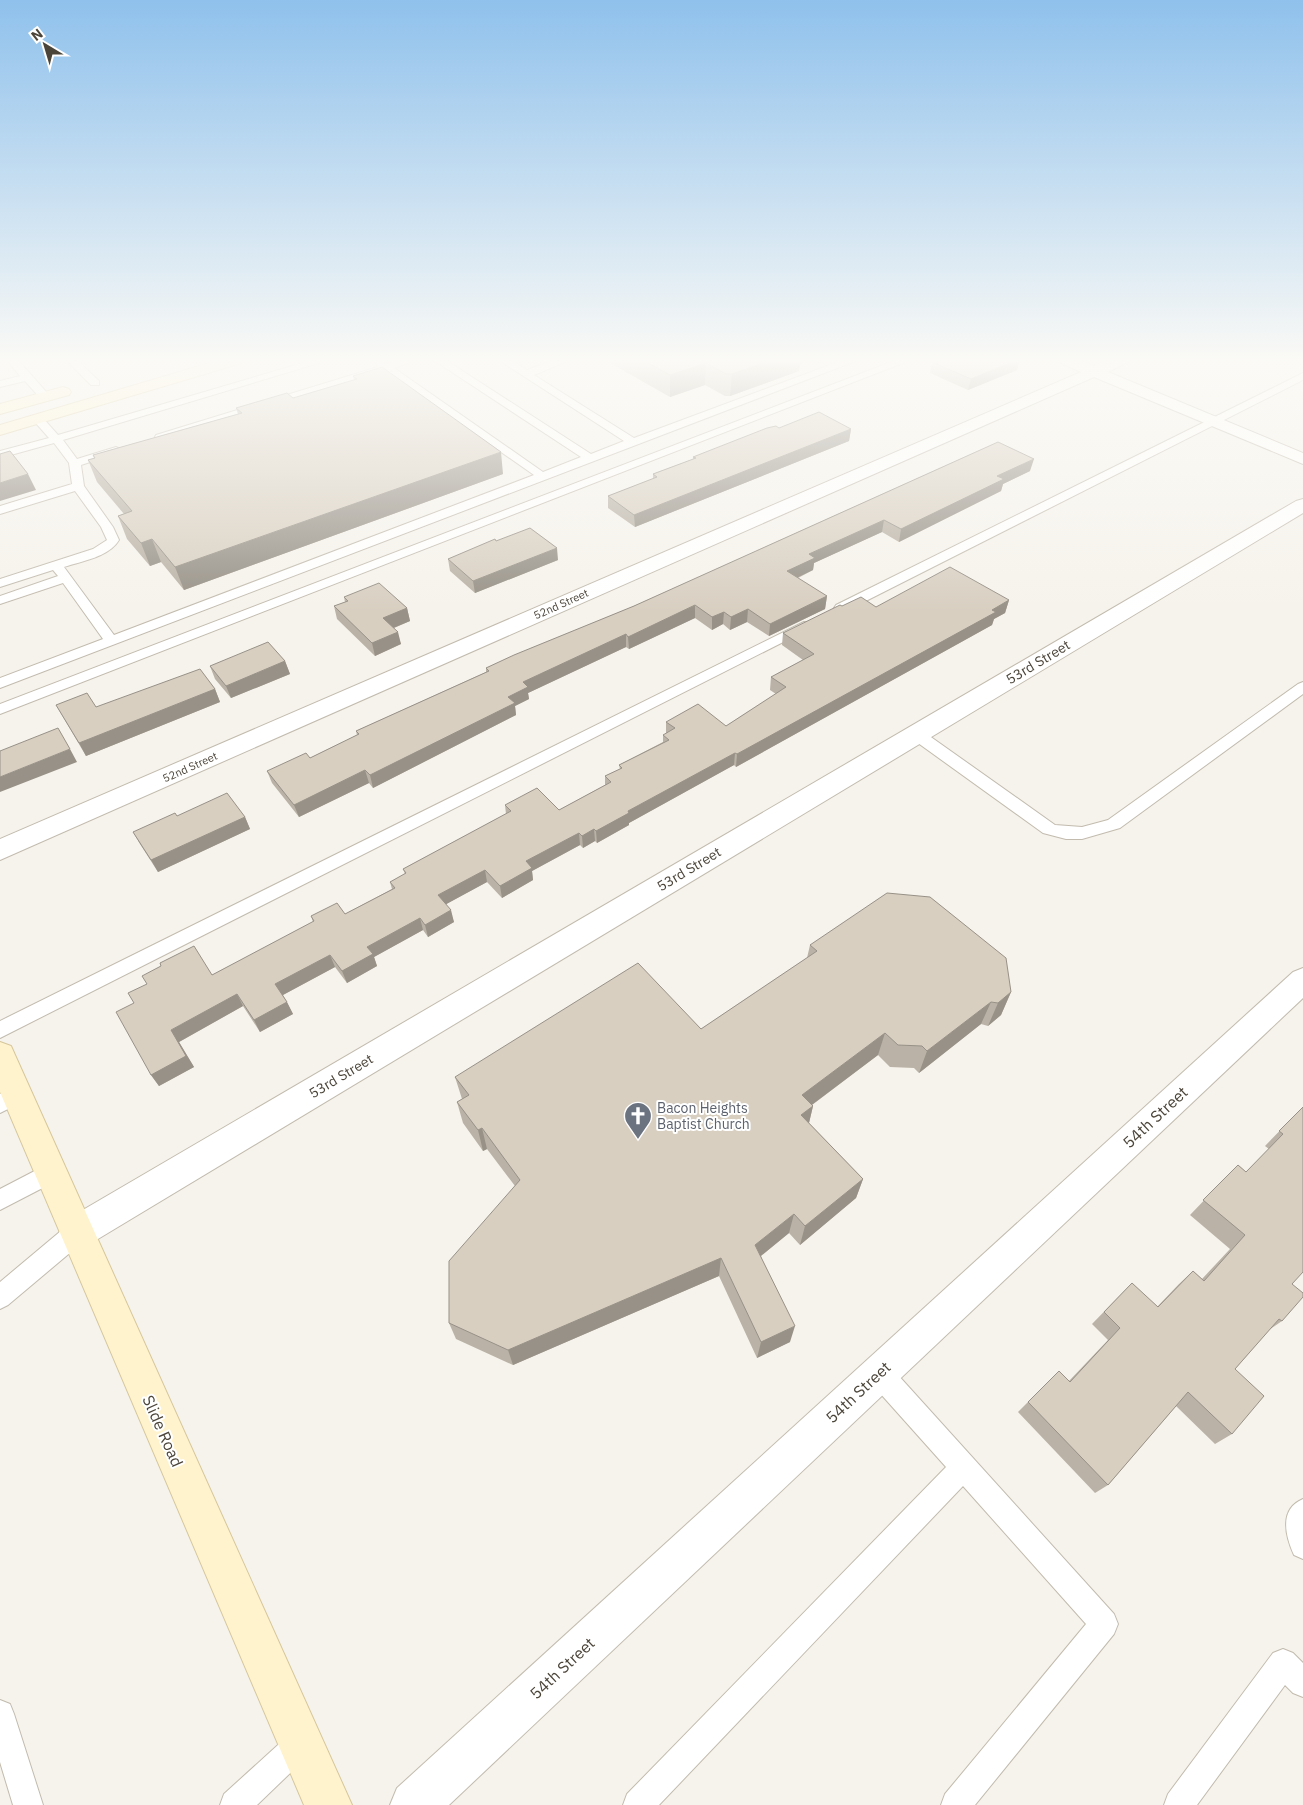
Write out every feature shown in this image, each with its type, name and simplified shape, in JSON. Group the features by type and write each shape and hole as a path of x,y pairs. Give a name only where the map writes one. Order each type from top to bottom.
{"main road":[{"name":"Slide Road","path":"0,1056 9,1099 50,1173 328,1805"}],"street":[{"name":"52nd Street","path":"0,850 931,443"},
{"path":"1266,443 1303,459"},
{"name":"53rd Street","path":"76,1233 1303,505"},
{"name":"54th Street","path":"414,1805 1302,982"}],"lane":[{"path":"0,456 42,443"},
{"path":"0,583 97,552 110,545 113,540 107,527 78,486 75,462 59,443"},
{"path":"495,443 542,476"},
{"path":"567,443 590,458"},
{"path":"0,683 630,443"},
{"path":"0,709 689,443"},
{"path":"0,1030 1169,443"},
{"path":"75,462 122,448"},
{"path":"0,510 78,486"},
{"path":"56,565 111,641"},
{"path":"0,600 65,578"},
{"path":"916,734 1049,829 1061,833 1086,834 1114,824 1303,687"},
{"path":"0,1200 50,1173"},
{"path":"0,1297 76,1233"},
{"path":"879,1373 1104,1624 956,1805"},
{"path":"638,1805 964,1467"},
{"path":"1303,1512 1299,1517 1303,1546"},
{"path":"1179,1805 1283,1663 1303,1683"},
{"path":"0,1714 28,1805"},
{"path":"235,1805 301,1743"}],"building":[{"path":"135,443 489,443 501,452 175,567 152,539 141,543 118,516 132,511 88,460 95,458 93,455"},
{"path":"728,443 815,443 634,515 608,496 657,477 653,474 696,458 693,457"},
{"path":"995,443 1001,443 1034,459 997,476 1004,479 901,529 884,520 809,554 815,558 787,571 827,596 770,624 748,609 731,617 724,612 712,617 695,605 628,637 626,634 523,682 528,687 508,697 515,703 370,775 365,770 294,805 267,771 306,753 310,758 359,734 356,731 489,671 486,668 634,606"},
{"path":"10,451 28,474 0,483 0,454"},
{"path":"530,528 557,548 473,581 448,559 495,539 496,541"},
{"path":"950,567 1009,600 992,610 996,612 737,754 735,753 628,811 629,813 596,831 594,829 582,836 579,833 526,861 532,868 500,886 485,870 438,895 451,910 425,925 420,918 367,947 373,954 342,971 330,955 275,984 287,1002 254,1020 237,994 171,1030 186,1056 151,1075 116,1012 134,1003 128,993 147,984 142,976 161,966 160,963 194,946 212,975 314,921 311,916 337,903 345,914 395,888 390,882 406,873 403,869 511,811 505,805 537,788 559,810 611,782 605,776 622,768 619,765 669,740 663,735 675,728 666,722 698,704 726,726 786,687 771,677 814,654 783,633 840,605 842,606 861,597 876,607"},
{"path":"379,583 407,608 383,618 398,632 372,643 334,606 348,601 344,597"},
{"path":"268,642 285,661 226,686 210,666"},
{"path":"200,669 215,689 79,743 56,705 87,693 96,707"},
{"path":"58,728 70,749 0,777 0,751"},
{"path":"227,793 245,817 151,860 133,832 175,813 177,816"},
{"name":"Bacon Heights Baptist Church","path":"887,893 930,897 1006,958 1011,992 998,1003 991,1002 927,1051 922,1046 898,1045 885,1033 802,1095 813,1106 801,1115 863,1179 805,1226 794,1214 755,1245 795,1326 761,1342 721,1258 508,1350 449,1323 449,1261 520,1180 482,1128 478,1130 457,1102 469,1095 455,1077 638,963 701,1029 817,951 810,945"},
{"path":"1303,1107 1303,1272 1292,1284 1303,1293 1303,1297 1282,1321 1279,1319 1235,1369 1264,1396 1232,1434 1188,1392 1108,1485 1028,1402 1059,1371 1070,1382 1120,1328 1104,1312 1132,1283 1158,1307 1193,1271 1204,1281 1245,1235 1203,1200 1238,1165 1246,1172 1283,1134 1279,1131"}],"place":[{"name":"Bacon Heights Baptist Church","path":"638,1140"}]}
